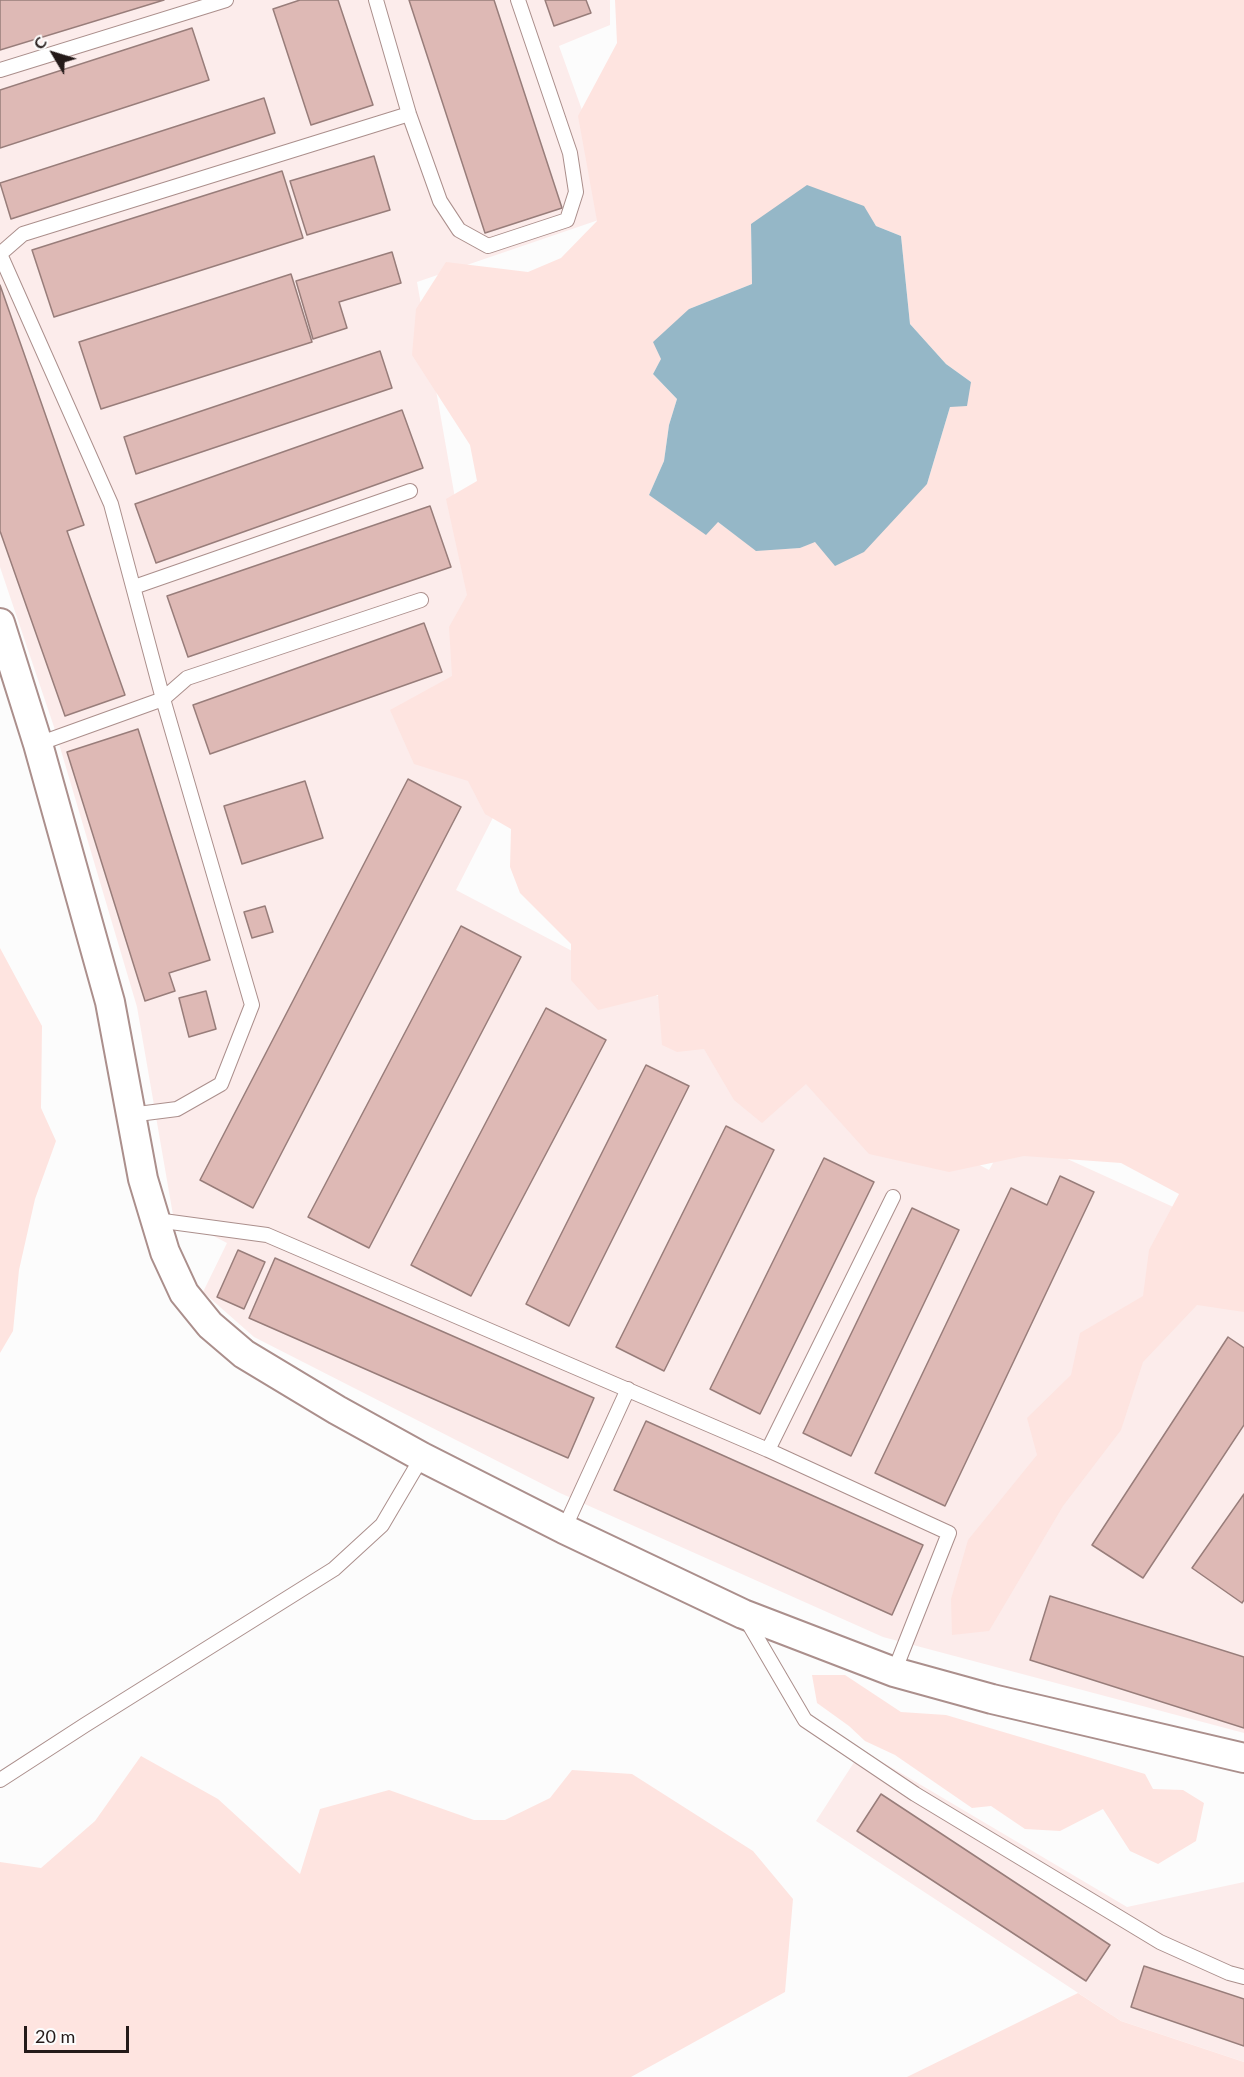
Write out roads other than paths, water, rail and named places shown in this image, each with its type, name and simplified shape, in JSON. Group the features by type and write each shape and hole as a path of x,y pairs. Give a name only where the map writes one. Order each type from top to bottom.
{"street":[{"path":"0,623 38,744 110,1002 143,1179 165,1252 184,1293 210,1325 244,1354 337,1410 422,1457 564,1529 743,1614 894,1672 992,1699 1244,1758"}],"lane":[{"path":"0,70 226,0"},
{"path":"376,0 409,114 440,201 459,230 488,246 567,220 576,192 570,153 518,0"},
{"path":"130,1114 177,1109 221,1084 252,1005 163,699 111,504 0,254 22,234 409,114"},
{"path":"134,586 410,491"},
{"path":"38,744 163,699 188,678 421,600"},
{"path":"768,1450 893,1197"},
{"path":"156,1220 267,1235 768,1450 949,1533 894,1672"},
{"path":"564,1529 628,1389"},
{"path":"0,1780 334,1569 382,1525 422,1457"},
{"path":"743,1614 805,1720 915,1794 1160,1942 1229,1973 1244,1977"}],"water":[{"path":"807,185 864,206 876,226 901,236 910,324 946,364 971,382 967,406 950,407 927,484 864,552 835,566 815,542 800,548 756,551 718,522 706,535 649,495 664,461 669,425 677,399 653,374 661,359 653,342 689,309 752,284 751,224"}]}
